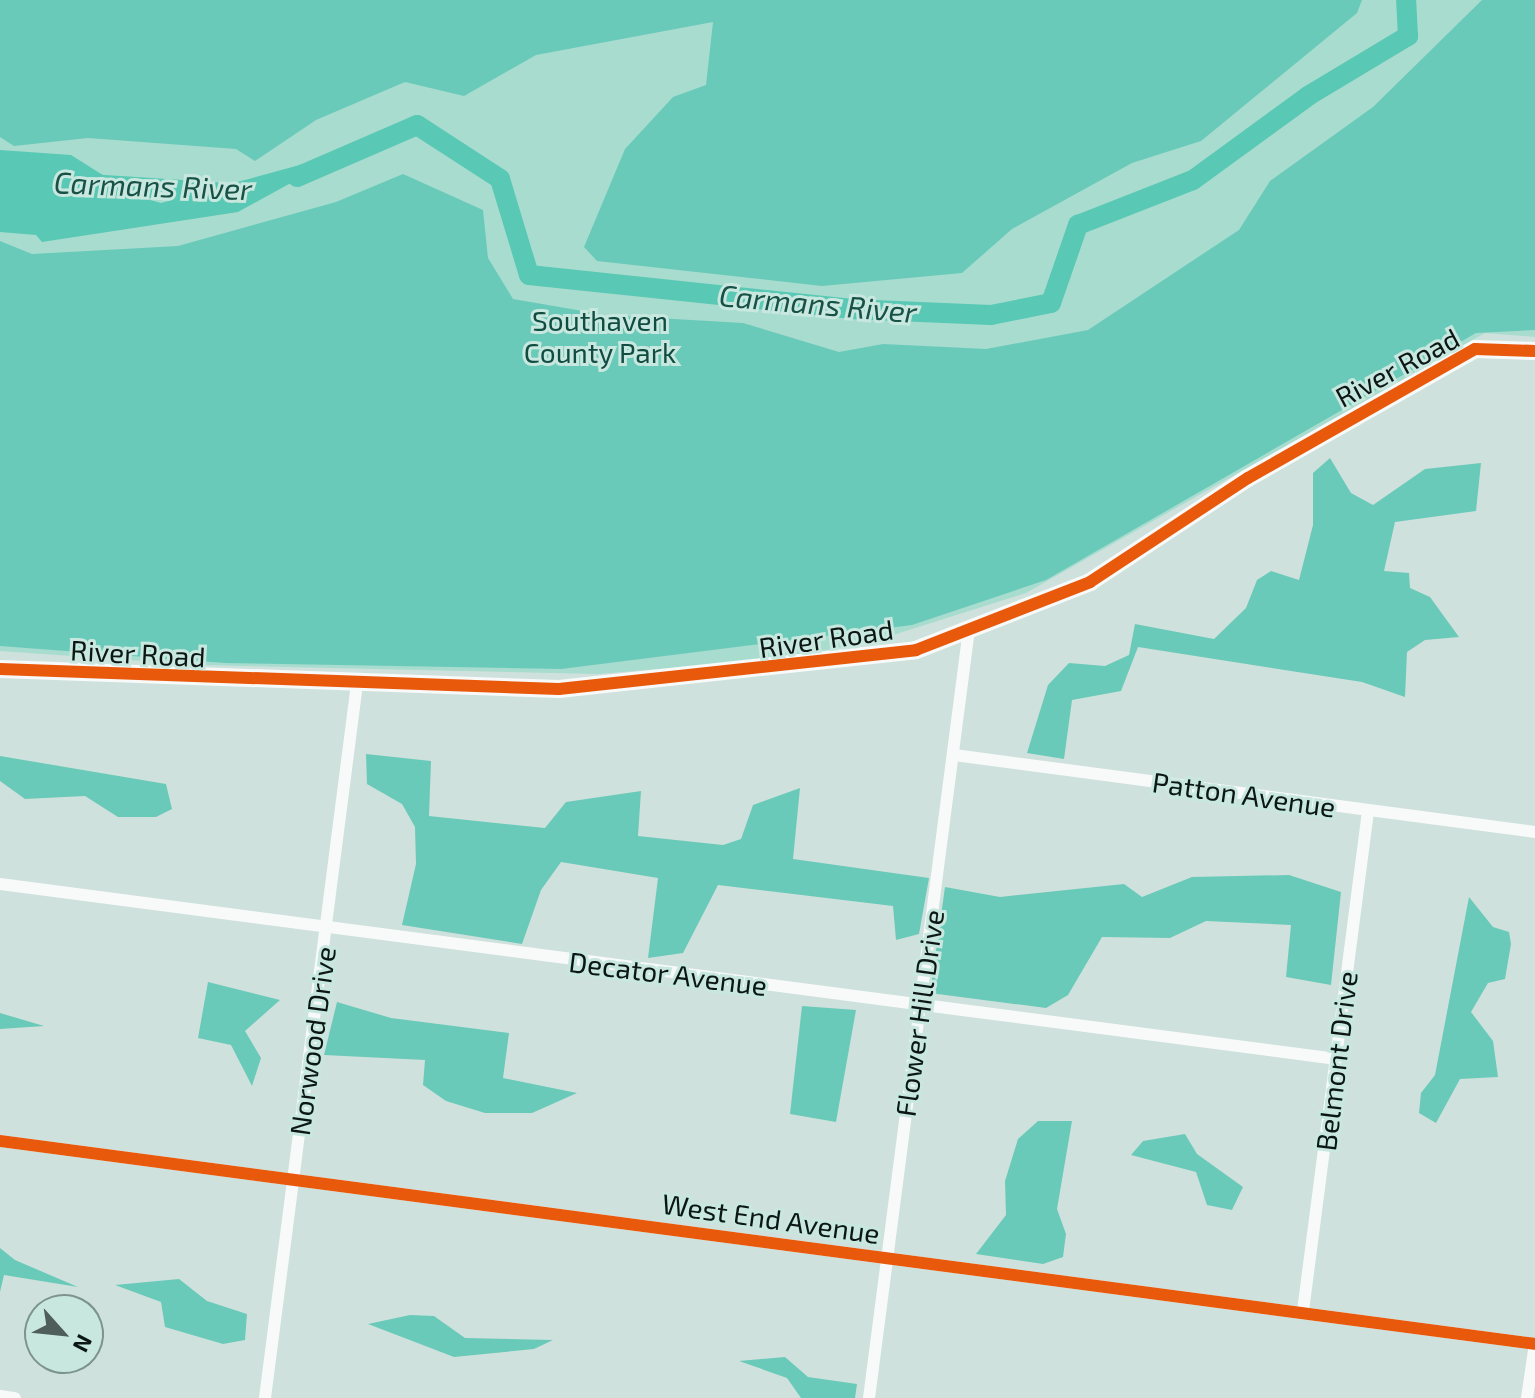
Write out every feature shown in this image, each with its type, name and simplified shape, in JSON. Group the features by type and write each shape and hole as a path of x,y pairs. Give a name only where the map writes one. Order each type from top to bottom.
{"street":[{"name":"River Road","path":"0,669 357,684 387,678 507,690 708,678 916,650 1090,582 1248,478 1475,349 1535,351"},
{"name":"Flower Hill Drive","path":"869,1398 969,629"},
{"name":"Norwood Drive","path":"265,1398 357,684"},
{"name":"Patton Avenue","path":"954,755 1535,832"},
{"name":"Belmont Drive","path":"1303,1311 1368,811"},
{"name":"Decator Avenue","path":"0,884 1337,1059"},
{"name":"West End Avenue","path":"0,1141 1535,1344"},
{"path":"1527,1398 1535,1344"},
{"path":"0,1396 15,1398"}],"green space":[{"name":"Southaven County Park","path":"0,0 1535,0 1535,337 1485,333 1026,593 874,641 779,659 598,674 201,665 0,651"},
{"path":"0,0 1362,0 1357,13 1201,141 1132,163 1012,229 962,273 822,286 597,261 584,247 625,149 673,97 706,85 713,22 536,55 464,96 405,82 316,120 255,161 236,149 88,138 14,146 0,137"},
{"path":"1482,0 1535,0 1535,330 1476,333 1046,580 912,625 561,669 225,663 0,646 0,241 32,254 178,246 336,202 403,174 483,210 488,258 513,299 606,315 743,323 839,352 883,344 986,349 1088,330 1239,230 1270,181 1373,107"},
{"path":"1330,458 1351,493 1373,505 1425,469 1481,463 1476,511 1395,522 1384,571 1409,573 1410,588 1430,597 1459,637 1425,640 1407,652 1405,697 1362,682 1138,647 1121,691 1072,700 1064,759 1027,753 1048,685 1069,663 1105,666 1129,655 1135,624 1214,639 1246,608 1257,580 1271,571 1299,580 1313,525 1313,473"},
{"path":"366,754 431,761 429,816 545,828 566,802 641,791 638,836 723,845 741,839 753,805 800,788 793,859 929,878 919,934 896,940 893,906 718,885 683,953 648,958 658,878 561,862 541,890 522,944 402,925 416,864 415,827 402,804 367,784"},
{"path":"0,756 166,784 172,809 156,817 118,817 85,796 25,799 0,781"},
{"path":"1289,875 1341,892 1331,985 1286,977 1291,925 1206,921 1170,938 1102,937 1068,995 1046,1008 930,993 945,887 1000,897 1124,884 1142,897 1192,877"},
{"path":"1469,897 1493,927 1509,932 1511,944 1505,979 1488,983 1471,1012 1493,1041 1498,1077 1460,1079 1436,1123 1419,1113 1421,1093 1435,1075"},
{"path":"208,982 280,1000 245,1031 261,1058 252,1086 231,1045 198,1038"},
{"path":"337,1002 391,1018 509,1033 503,1078 577,1093 532,1113 485,1113 446,1101 423,1085 425,1060 324,1055"},
{"path":"802,1006 856,1010 836,1122 790,1114"},
{"path":"0,1013 44,1026 0,1029"},
{"path":"1038,1121 1072,1121 1057,1209 1066,1234 1063,1257 1043,1264 976,1254 1006,1215 1005,1181 1018,1139"},
{"path":"1185,1134 1197,1154 1243,1187 1232,1210 1207,1205 1196,1172 1131,1155 1143,1141"},
{"path":"0,1248 15,1260 78,1287 4,1275 0,1292"},
{"path":"179,1279 207,1301 247,1314 245,1340 223,1344 165,1327 161,1302 115,1285"},
{"path":"410,1315 434,1316 465,1338 553,1340 534,1349 454,1357 368,1324"},
{"path":"785,1357 808,1377 857,1384 855,1398 801,1398 787,1378 739,1361"}],"shaded area":[{"path":"0,150 71,155 136,196 161,203 347,152 238,212 42,242 36,235 0,232"}],"waterway":[{"name":"Carmans River","path":"297,177 417,125 500,179 529,275 850,309 991,315 1051,303 1078,225 1193,180 1308,96 1408,36 1406,0"},
{"name":"Carmans River","path":"89,184 228,193"}],"cycle path":[{"path":"0,669 559,689 916,650 1090,582 1248,478 1475,349 1535,351"},
{"path":"0,1141 1535,1344"}]}
